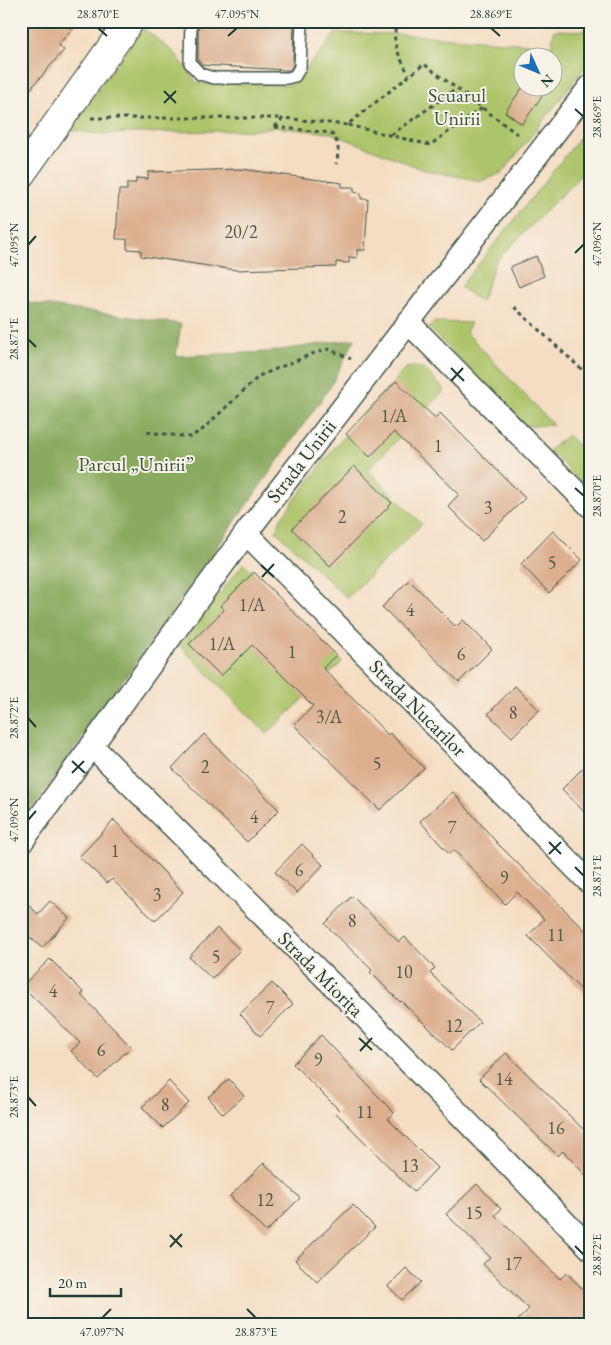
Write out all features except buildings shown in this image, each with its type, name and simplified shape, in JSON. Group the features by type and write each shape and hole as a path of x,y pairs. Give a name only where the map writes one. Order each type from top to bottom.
{"street":[{"path":"21,174 130,21"},
{"name":"Strada Unirii","path":"21,843 246,533 590,87"},
{"path":"408,322 590,506"},
{"name":"Strada Nucarilor","path":"246,533 590,883"},
{"name":"Strada Miorița","path":"92,746 362,1014 590,1248"}],"lane":[{"path":"191,21 190,64 200,74 214,78 278,78 295,76 300,67 302,21"}],"path":[{"path":"398,21 395,27 395,48 409,75"},
{"path":"347,125 424,64 527,141"},
{"path":"391,136 456,89"},
{"path":"87,118 283,118 347,125 430,145 482,108"},
{"path":"283,118 275,126 331,132 337,140 340,150 336,164"},
{"path":"514,308 590,377"},
{"path":"147,432 190,437 202,430 259,376 312,354 329,350 373,368"}],"green space":[{"name":"Scuarul Unirii","path":"143,28 176,54 197,83 292,85 336,33 404,34 552,46 554,30 590,31 590,61 564,94 564,48 514,48 514,98 561,98 502,173 481,181 425,170 331,133 275,127 255,130 101,134 68,130"},
{"path":"590,125 590,166 496,261 481,302 460,287"},
{"name":"Parcul „Unirii”","path":"21,302 181,324 176,356 267,352 355,339 330,387 21,825"},
{"path":"434,322 471,323 466,332 553,425 526,426 429,328"},
{"path":"406,368 423,368 445,390 368,470 422,524 347,598 276,531 281,518 339,442"},
{"path":"568,435 590,458 590,491 549,450"},
{"path":"244,563 342,662 267,734 179,645"}]}
